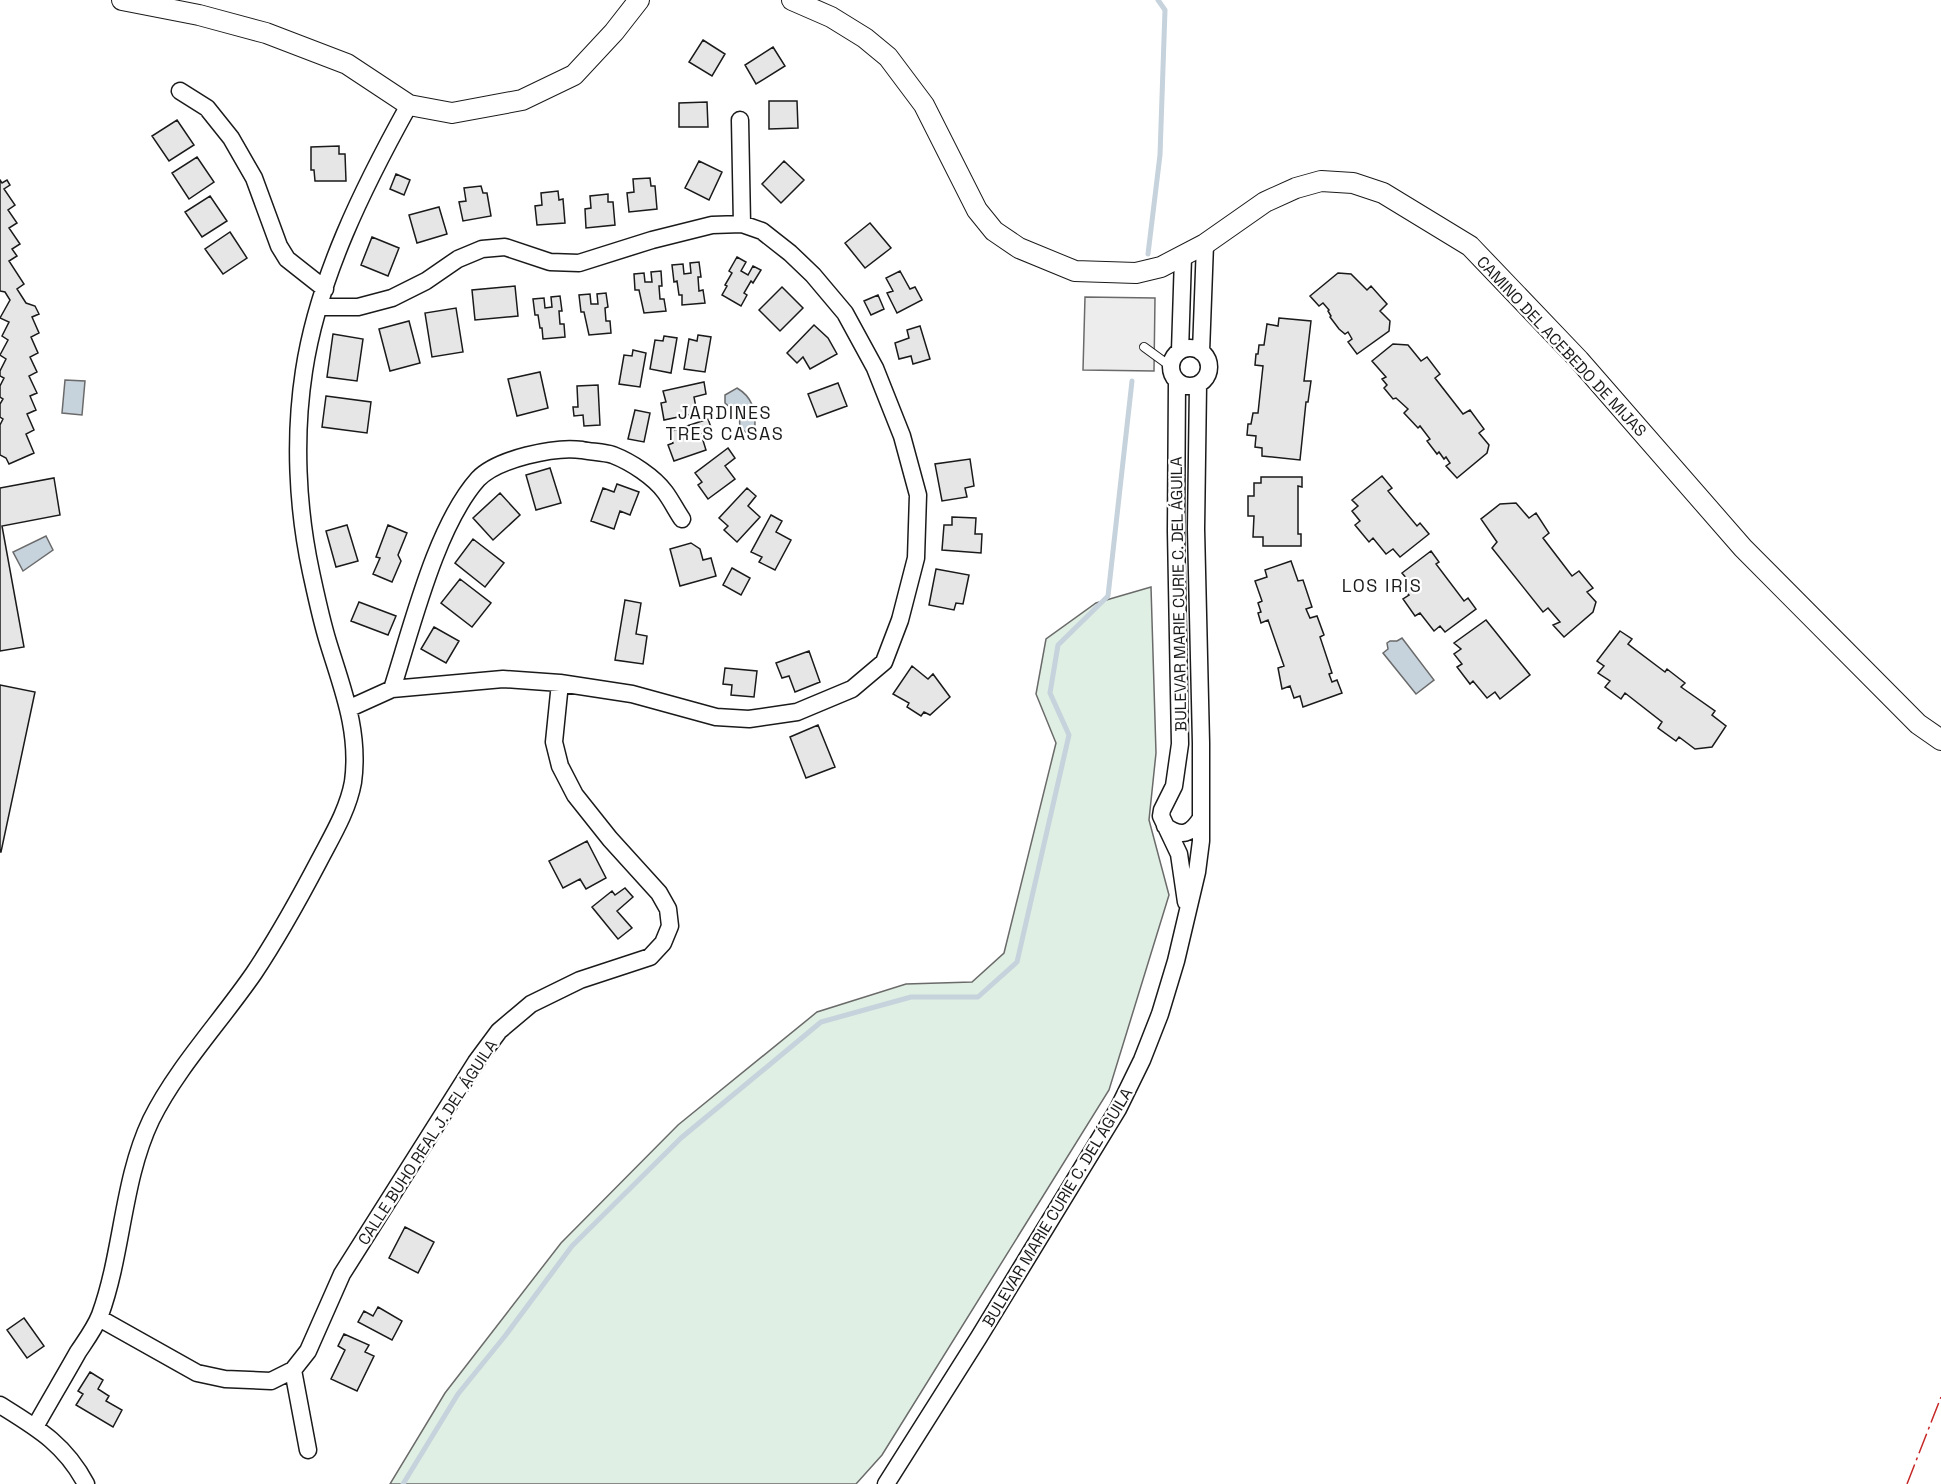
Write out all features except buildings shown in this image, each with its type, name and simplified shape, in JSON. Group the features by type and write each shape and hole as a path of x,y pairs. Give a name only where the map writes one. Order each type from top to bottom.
{"street":[{"path":"122,0 199,15 266,33 347,64 409,105 452,113 522,100 574,75 614,32 639,0"},
{"name":"CAMINO DEL ACEBEDO DE MIJAS","path":"792,0 831,17 865,38 888,57 924,105 977,210 994,231 1018,248 1076,271 1136,273 1161,267 1204,244 1265,202 1296,188 1321,181 1353,183 1383,193 1470,246 1580,360 1743,548 1918,724 1941,740"},
{"path":"180,91 207,108 231,138 254,178 279,246 287,259 325,289"},
{"path":"35,1427 99,1318 111,1278 136,1161 151,1120 173,1083 255,972 339,824 352,783 354,746 350,708 327,639 310,569 300,497 298,438 304,371 325,289 358,204 382,153 409,105"},
{"path":"740,120 742,224"},
{"path":"319,307 358,307 392,298 426,282 459,259 482,249 505,247 550,262 579,263 652,240 712,225 742,224 762,231 790,253 813,275 845,313 875,368 902,436 918,495 916,558 900,620 884,662 852,689 797,712 749,719 716,717 632,694 560,683 503,679 392,689 350,708"},
{"path":"1201,352 1204,244"},
{"path":"1180,351 1183,257"},
{"path":"1191,348 1201,352 1206,357 1209,369 1207,376 1198,385 1185,386 1177,382 1171,373 1170,366 1175,355 1191,348"},
{"name":"BULEVAR MARIE CURIE C. DEL ÁGUILA","path":"1177,382 1176,531 1180,744 1174,786 1161,816 1179,854 1187,912"},
{"name":"BULEVAR MARIE CURIE C. DEL ÁGUILA","path":"886,1484 1119,1109 1160,1014 1176,961 1197,872 1201,841 1196,529 1198,385"},
{"path":"392,689 435,557 460,504 480,477 509,461 537,452 575,449 613,455 641,470 664,490 682,519"},
{"name":"CALLE BUHO REAL J. DEL ÁGUILA","path":"293,1371 308,1351 342,1274 476,1062 499,1031 531,1005 580,980 650,957 663,943 670,926 668,909 659,893 610,839 575,795 560,766 554,742 560,683"},
{"path":"1165,803 1172,798 1185,795 1197,801 1201,812 1193,830 1185,833 1174,832 1165,826"},
{"path":"99,1318 197,1373 225,1379 271,1381 293,1371 308,1450"},
{"path":"0,1405 35,1427 63,1450 75,1463 86,1484"}],"lane":[{"path":"1144,347 1170,366"}],"green space":[{"path":"1151,587 1156,753 1149,820 1169,895 1109,1090 882,1455 856,1484 390,1484 445,1393 561,1243 678,1125 817,1012 906,984 972,982 1004,953 1056,743 1036,694 1046,639 1096,603"}],"shaded area":[{"path":"1085,297 1155,298 1154,371 1083,370"},
{"path":"65,380 85,381 82,415 62,413"},
{"path":"737,388 746,395 753,409 755,425 751,431 746,432 742,429 740,416 725,403 725,395"},
{"path":"46,536 53,550 23,571 13,552"},
{"path":"1402,638 1434,680 1416,694 1383,653 1388,649 1387,643"}],"waterway":[{"path":"1148,254 1160,155 1165,10 1158,0"},
{"path":"403,1484 458,1394 505,1336 572,1246 681,1138 821,1022 911,997 978,997 1017,962 1069,735 1050,693 1058,645 1108,596 1132,381"}],"power":[{"path":"1907,1484 1941,1397"}],"district":[{"name":"JARDINES TRES CASAS","path":"725,423"},
{"name":"LOS IRIS","path":"1382,586"}]}
